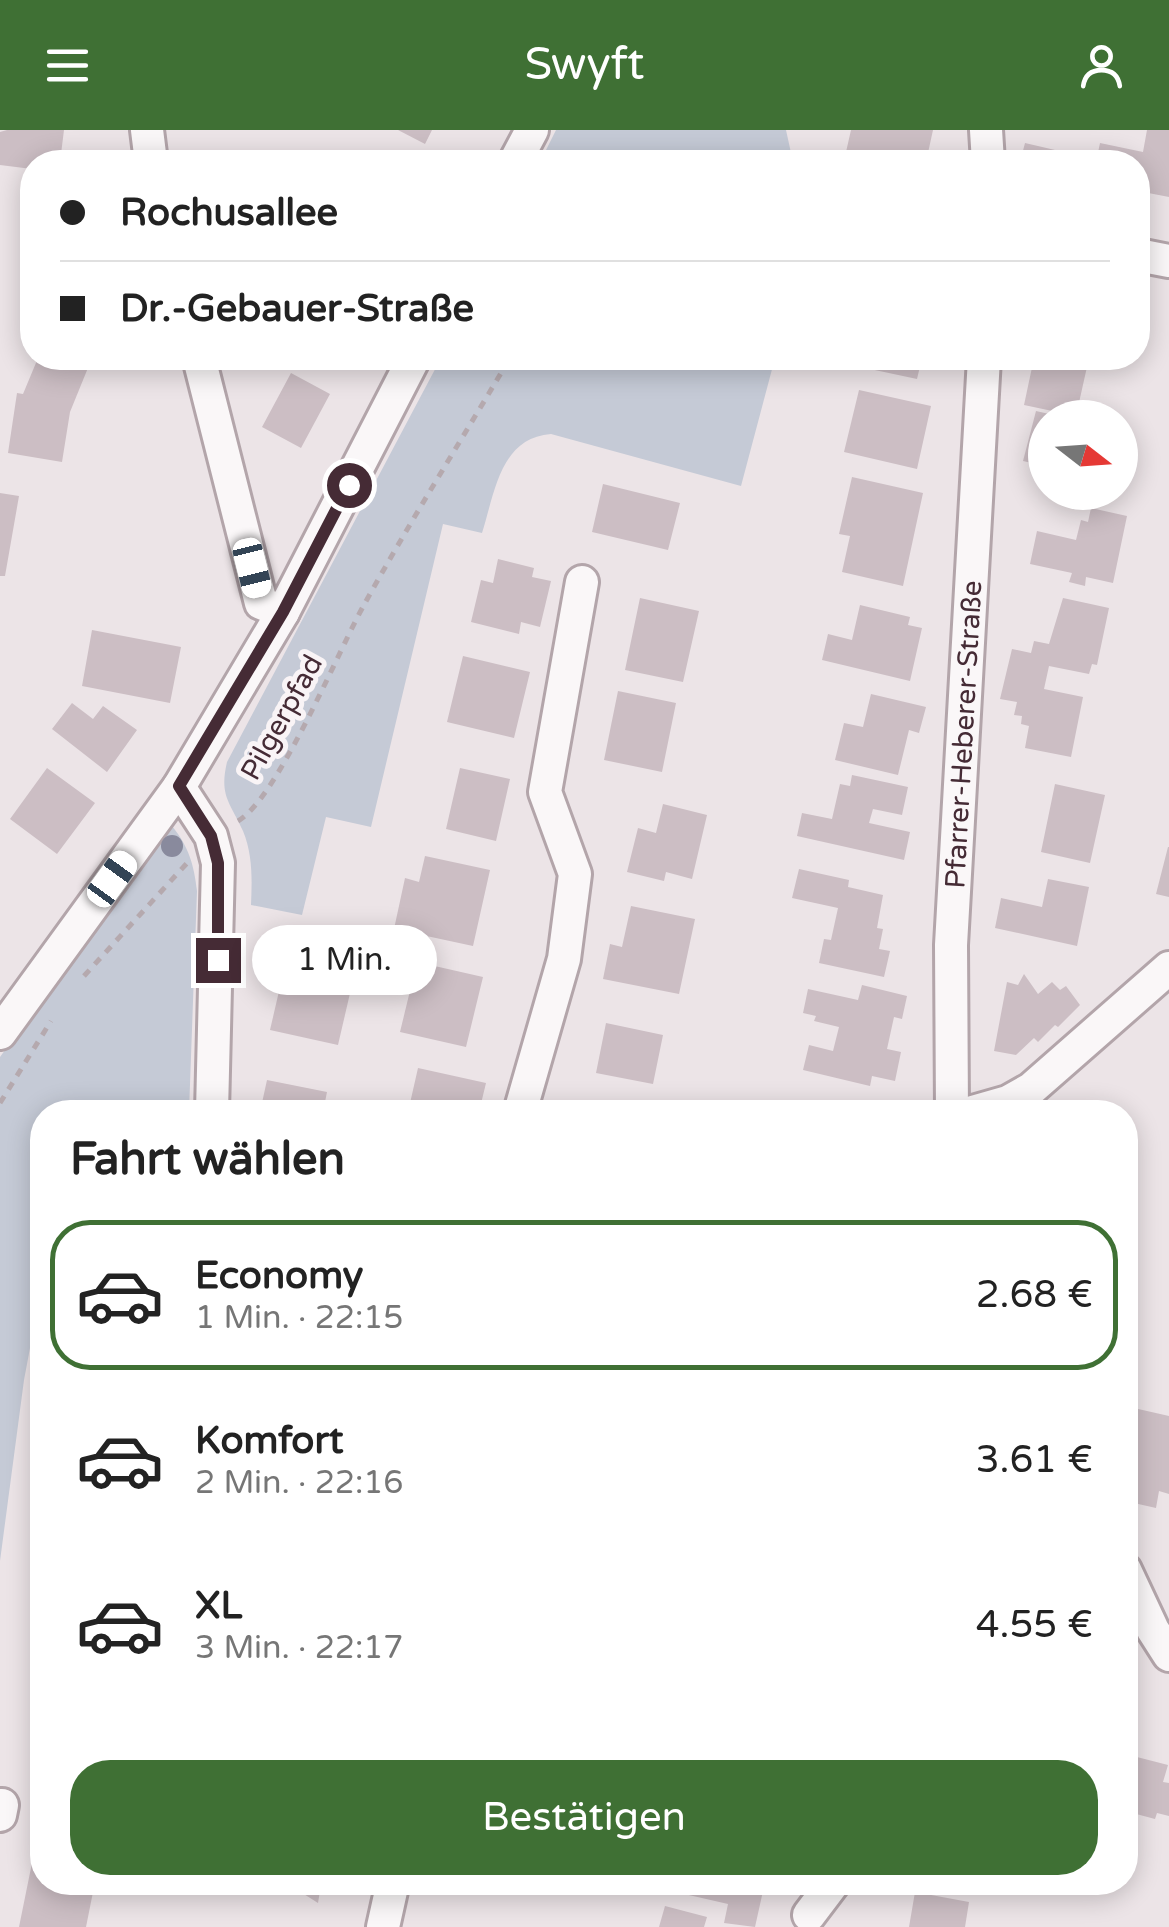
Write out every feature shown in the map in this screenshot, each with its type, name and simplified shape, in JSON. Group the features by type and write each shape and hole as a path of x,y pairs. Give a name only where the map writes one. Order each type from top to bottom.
{"street":[{"path":"202,370 261,603 283,612"},
{"path":"0,1033 179,786 283,612 408,370"},
{"name":"Pfarrer-Heberer-Straße","path":"952,1100 951,945 983,370"},
{"path":"523,1100 564,960 575,874 545,792 582,582"},
{"path":"179,786 211,836 218,863 212,1100"},
{"path":"1012,1100 1031,1089 1169,968"},
{"path":"1138,1599 1169,1655"},
{"path":"383,1927 390,1895"},
{"path":"809,1915 824,1895"}],"path":[{"name":"Pilgerpfad","path":"82,979 211,836 247,816 266,789 299,734 364,604 503,370"},
{"path":"0,1103 59,1009"}],"shaded area":[{"path":"556,130 786,130 790,150 546,150"},
{"path":"435,370 772,370 741,486 551,434 534,438 510,456 496,485 482,533 443,524 371,827 326,817 302,915 251,905 252,877 246,840 225,791 227,762"},
{"path":"172,826 190,857 197,891 189,1100 30,1100 30,1348 0,1561 0,1057"}],"building":[{"path":"64,130 62,150 20,150 20,168 0,165 0,132"},
{"path":"398,130 432,130 425,144"},
{"path":"851,130 933,130 929,150 846,150"},
{"path":"1147,130 1169,130 1169,197 1150,193 1150,150 1143,150"},
{"path":"1025,143 1055,150 1023,150"},
{"path":"1100,143 1133,150 1099,150"},
{"path":"33,370 87,370 70,412 62,462 8,453 17,393 23,394"},
{"path":"875,370 919,370 917,379"},
{"path":"1031,370 1086,370 1080,400 1028,400 1028,406 1024,405"},
{"path":"291,373 330,394 301,448 262,427"},
{"path":"859,390 931,406 917,469 844,452"},
{"path":"852,477 923,493 903,586 842,572 850,536 839,534"},
{"path":"603,484 680,503 668,550 592,532"},
{"path":"0,493 19,496 5,576 0,576"},
{"path":"1091,510 1127,516 1113,583 1086,577 1085,586 1069,582 1072,573 1030,564 1037,531 1076,540 1081,520 1088,522"},
{"path":"498,559 534,568 532,577 551,581 540,627 521,622 519,634 471,622 481,580 493,583"},
{"path":"640,598 699,611 683,682 625,670"},
{"path":"1063,598 1109,608 1097,665 1092,664 1089,674 1049,666 1044,689 1083,697 1071,757 1025,748 1029,726 1021,724 1022,716 1014,715 1017,702 1000,699 1012,649 1031,653 1034,641 1049,644"},
{"path":"860,605 910,617 908,625 922,628 910,681 822,660 828,634 852,640"},
{"path":"92,630 181,647 170,703 82,686"},
{"path":"463,656 530,672 514,738 447,722"},
{"path":"618,691 676,703 662,772 604,760"},
{"path":"871,694 926,707 919,733 909,730 898,775 835,760 844,723 863,727"},
{"path":"72,703 93,719 103,706 137,730 107,772 52,729"},
{"path":"47,768 95,803 57,854 10,819"},
{"path":"460,768 510,779 496,841 446,829"},
{"path":"852,775 908,787 902,815 873,809 869,823 910,832 904,860 797,836 802,813 832,819 840,784 850,786"},
{"path":"1055,784 1105,795 1090,863 1041,852"},
{"path":"663,804 707,815 692,879 666,872 664,881 627,872 638,828 656,833"},
{"path":"1169,847 1169,897 1156,894"},
{"path":"425,856 490,870 473,946 394,929 405,878 419,882"},
{"path":"799,869 849,880 848,887 883,895 877,928 883,929 879,949 890,951 884,977 819,963 824,939 831,940 838,908 792,898"},
{"path":"1048,879 1089,887 1077,946 995,928 1001,898 1042,907"},
{"path":"631,906 695,919 679,994 603,979 610,944 622,947"},
{"path":"286,961 354,976 338,1045 270,1030"},
{"path":"417,962 483,977 466,1047 400,1032"},
{"path":"1024,974 1038,994 1052,982 1060,990 1066,986 1080,1005 1058,1027 1055,1025 1038,1042 1034,1038 1016,1055 994,1051 1007,982 1018,985"},
{"path":"862,985 907,996 902,1019 894,1017 887,1049 901,1052 895,1081 872,1076 870,1086 803,1070 809,1045 833,1051 839,1027 814,1021 816,1016 803,1013 808,989 858,1000"},
{"path":"606,1023 663,1035 653,1084 596,1073"},
{"path":"418,1068 486,1083 482,1100 411,1100"},
{"path":"267,1080 327,1092 325,1100 263,1100"},
{"path":"1138,1409 1169,1416 1169,1494 1159,1491 1156,1508 1138,1504"},
{"path":"1138,1757 1168,1765 1163,1782 1169,1783 1169,1816 1157,1813 1155,1819 1138,1814"},
{"path":"30,1873 30,1895 92,1895 86,1927 19,1927"},
{"path":"689,1895 762,1895 755,1927 724,1923 728,1904"},
{"path":"914,1895 969,1902 965,1927 909,1927"},
{"path":"665,1906 707,1917 704,1927 659,1927"}],"route":[{"path":"218,960 218,863 211,836 179,786 283,612 349,485"}]}
